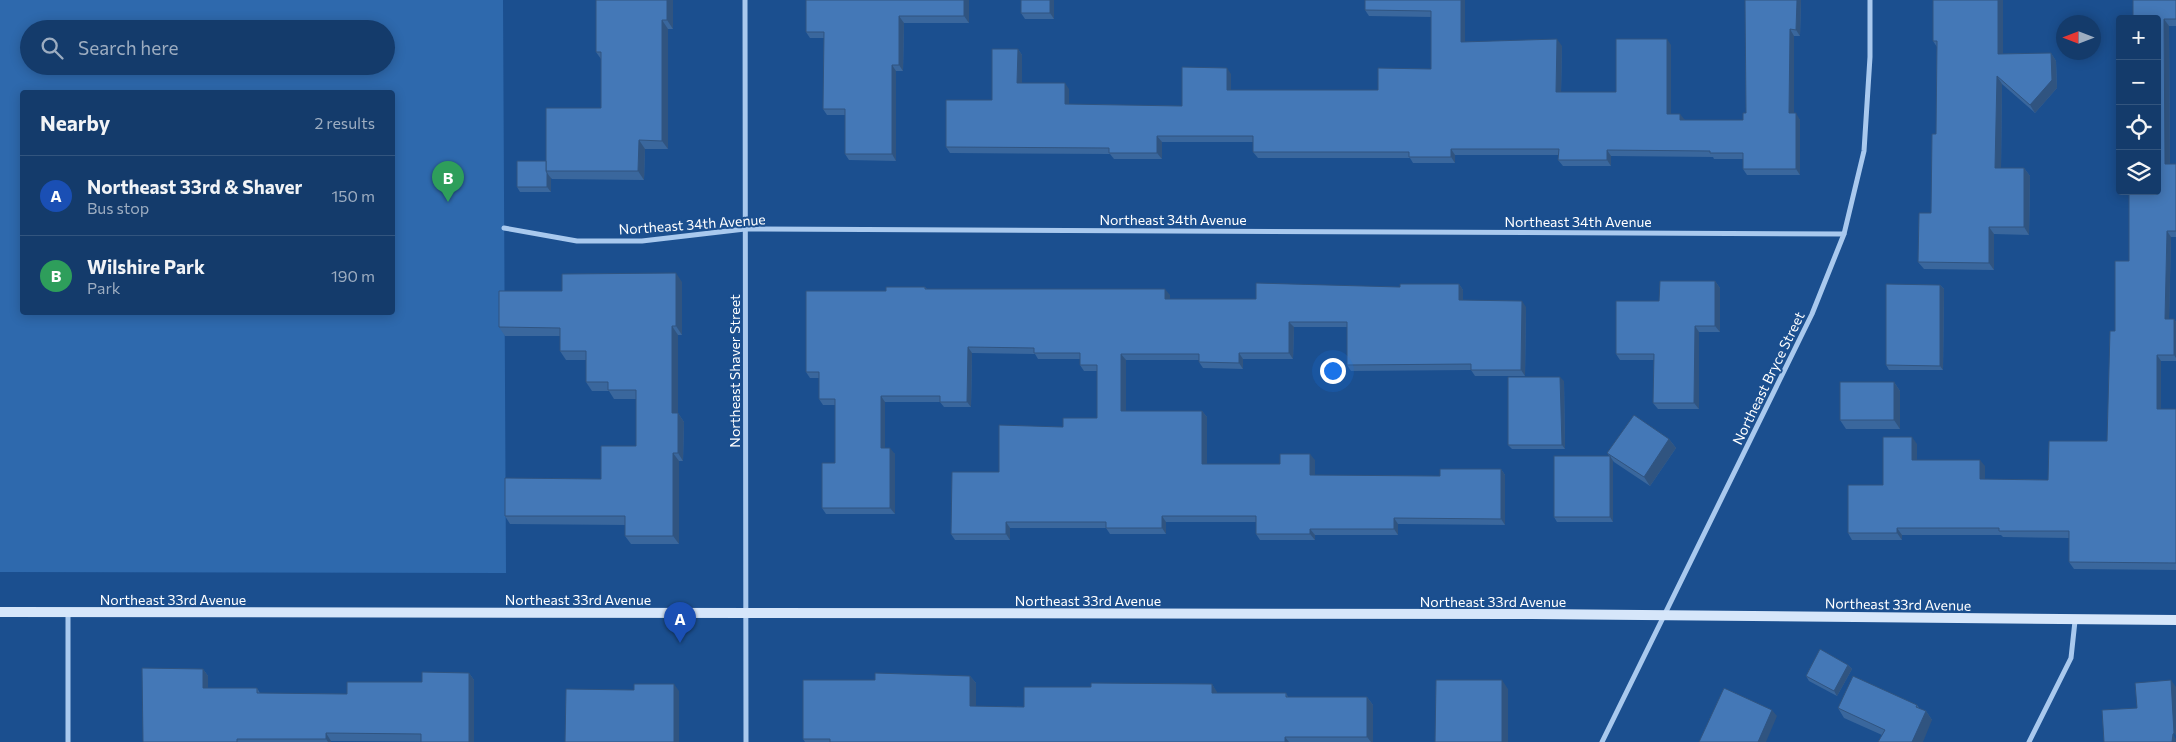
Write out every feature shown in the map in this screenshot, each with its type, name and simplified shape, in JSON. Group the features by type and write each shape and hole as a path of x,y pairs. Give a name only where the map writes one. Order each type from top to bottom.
{"main road":[{"name":"Northeast 33rd Avenue","path":"0,612 1665,615 2075,621 2176,620"}],"street":[{"name":"Northeast Shaver Street","path":"745,0 746,742"},
{"name":"Northeast Bryce Street","path":"1602,742 1812,314 1844,234 1862,160 1868,111 1870,0"},
{"name":"Northeast 34th Avenue","path":"504,228 576,241 623,241 686,237 745,229 1844,234"},
{"path":"68,612 68,742"},
{"path":"2030,742 2071,658 2075,621"}],"shaded area":[{"path":"0,0 503,0 506,573 0,572"}],"building":[{"path":"596,0 667,0 667,20 662,20 662,141 639,140 638,171 546,171 546,108 601,108 601,52 596,52"},
{"path":"806,0 964,0 964,16 899,16 899,65 892,65 892,154 845,154 845,109 823,109 824,32 806,32"},
{"path":"1021,0 1050,0 1050,13 1021,13"},
{"path":"1365,0 1461,0 1461,42 1557,39 1556,92 1616,92 1616,39 1667,39 1667,114 1680,114 1680,120 1743,120 1743,113 1746,113 1745,0 1797,0 1796,30 1790,29 1789,113 1796,113 1796,169 1743,169 1743,153 1710,153 1710,151 1607,150 1607,160 1558,160 1559,149 1451,149 1451,157 1409,157 1409,152 1253,152 1253,136 1157,136 1157,153 1109,153 1109,148 946,147 946,100 992,100 992,49 1018,49 1017,83 1065,83 1065,104 1182,106 1182,67 1227,68 1227,90 1378,90 1378,68 1431,69 1431,11 1365,10"},
{"path":"1933,0 1998,0 1998,54 2051,53 2052,80 2030,105 1997,76 1995,168 2024,168 2024,227 1989,227 1989,263 1918,262 1919,213 1931,213 1932,134 1936,134 1937,41 1933,41"},
{"path":"2133,0 2176,0 2176,19 2164,19 2165,164 2176,164 2176,231 2167,231 2165,319 2174,319 2174,355 2157,355 2157,409 2176,409 2176,563 2069,562 2069,531 1999,531 1999,528 1897,528 1897,533 1848,533 1848,485 1883,485 1883,437 1912,437 1912,460 1980,460 1980,479 2048,480 2049,441 2107,441 2110,331 2115,331 2115,261 2129,261 2129,195 2161,195 2161,15 2133,15"},
{"path":"517,161 546,161 547,187 517,187"},
{"path":"676,273 676,326 672,326 672,413 678,413 678,453 673,453 673,536 625,536 625,516 505,516 505,478 601,479 601,446 636,446 636,390 608,390 608,382 586,382 586,351 560,351 560,328 499,327 499,291 562,291 562,274"},
{"path":"1660,281 1715,281 1715,326 1695,326 1694,403 1653,403 1654,354 1616,354 1616,301 1659,301"},
{"path":"1256,283 1400,287 1400,284 1459,284 1459,300 1522,301 1521,370 1471,370 1471,364 1347,365 1347,322 1289,322 1289,353 1239,353 1239,363 1199,362 1199,354 1121,354 1121,411 1202,411 1202,464 1280,464 1280,454 1310,454 1310,475 1440,476 1440,469 1501,469 1501,519 1394,518 1394,529 1310,529 1310,534 1256,534 1256,516 1162,516 1162,528 1106,528 1106,522 1006,522 1006,534 951,534 952,472 999,472 999,425 1063,427 1063,418 1097,418 1097,365 1080,365 1080,353 1034,353 1034,348 968,347 967,402 940,402 940,396 881,396 881,448 890,448 890,508 822,508 822,463 835,463 835,399 819,399 819,372 806,372 806,291 886,291 886,287 925,287 925,289 1165,289 1165,299 1256,299"},
{"path":"1886,284 1940,285 1940,366 1886,365"},
{"path":"1508,377 1560,377 1562,445 1508,445"},
{"path":"1840,382 1894,382 1894,420 1840,420"},
{"path":"1634,415 1669,439 1644,477 1607,453"},
{"path":"1554,456 1610,456 1610,517 1554,517"},
{"path":"1820,649 1848,665 1834,691 1806,676"},
{"path":"142,668 203,669 203,688 257,688 257,693 347,694 347,682 422,682 422,672 469,673 469,742 421,742 421,734 326,733 326,739 237,739 237,742 143,742"},
{"path":"875,673 970,676 970,706 1024,707 1024,687 1091,687 1091,683 1212,684 1212,693 1286,693 1286,697 1367,697 1367,737 1285,737 1285,742 830,742 830,739 803,739 803,680 875,680"},
{"path":"1853,676 1917,705 1916,707 1926,711 1912,742 1878,742 1885,730 1838,708"},
{"path":"1436,680 1502,680 1502,742 1435,742"},
{"path":"2171,680 2174,733 2172,742 2104,742 2102,710 2137,708 2135,683"},
{"path":"634,684 674,684 674,742 565,742 566,689 634,690"},
{"path":"1724,688 1772,710 1758,742 1699,742"}],"place":[{"name":"Wilshire Park","path":"448,202"},
{"name":"Northeast 33rd & Shaver","path":"680,643"}]}
